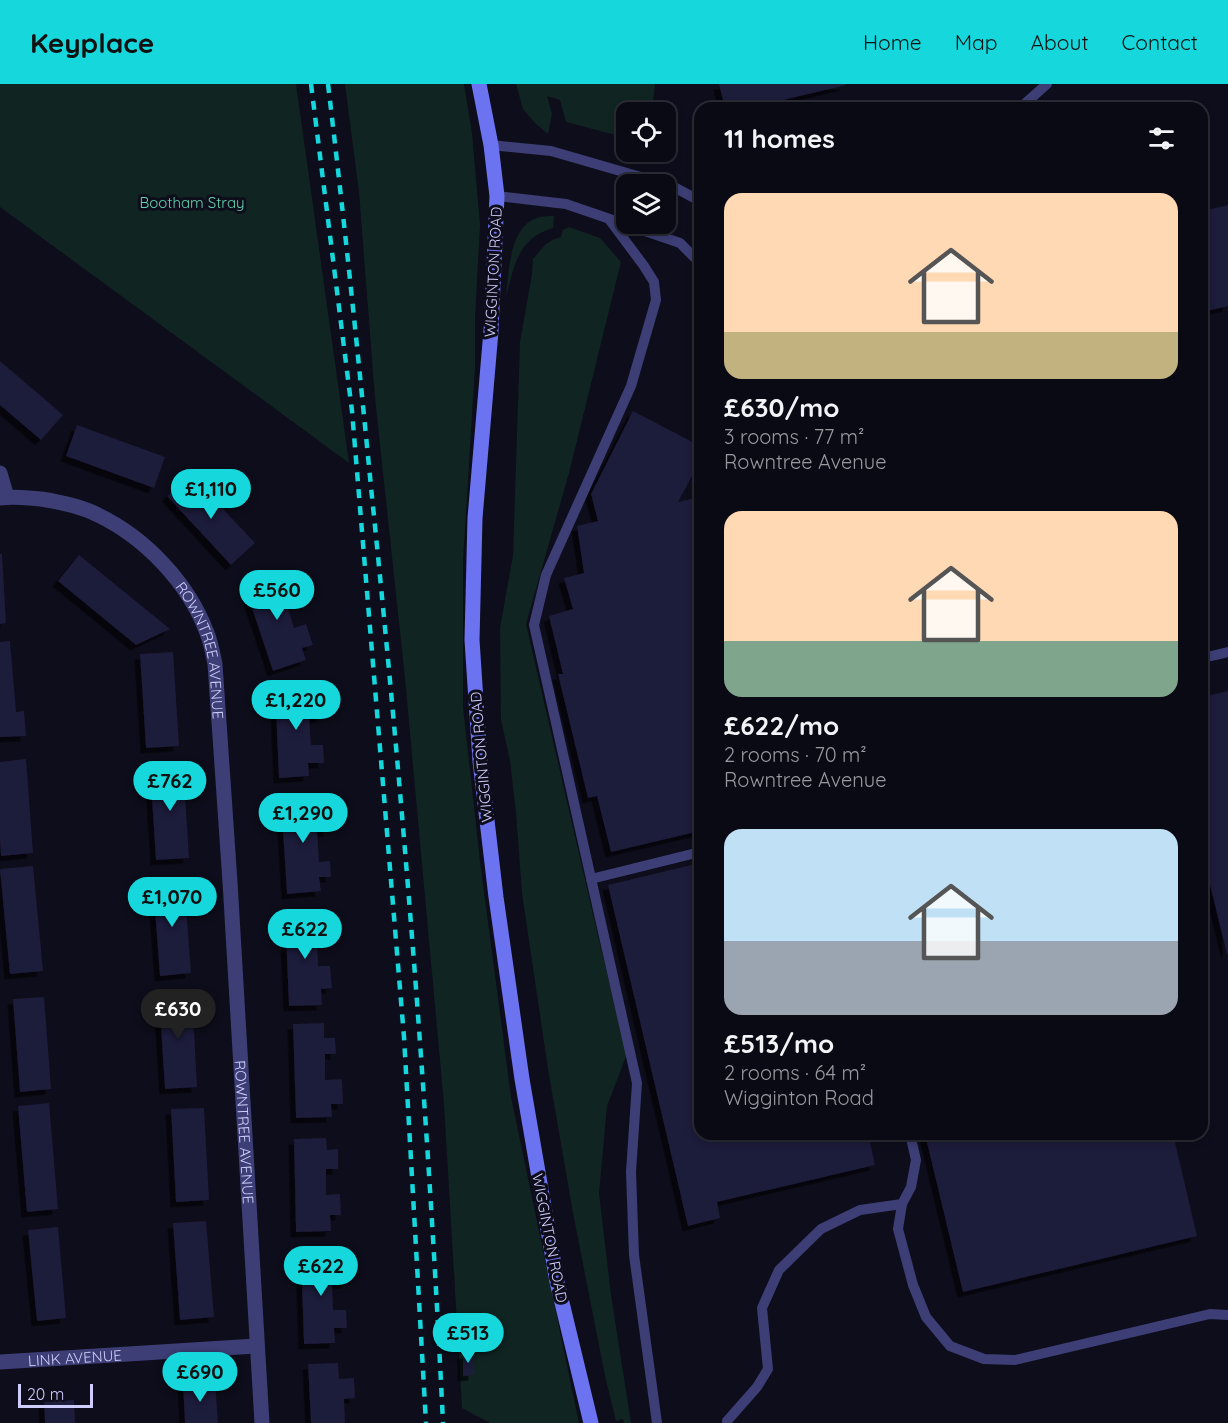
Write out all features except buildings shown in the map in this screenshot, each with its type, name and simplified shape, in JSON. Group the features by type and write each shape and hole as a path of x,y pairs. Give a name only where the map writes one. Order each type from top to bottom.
{"main road":[{"name":"WIGGINTON ROAD","path":"479,84 491,145 497,196 491,331 475,518 472,640 480,761 496,897 522,1079 557,1282 591,1423"}],"street":[{"name":"ROWNTREE AVENUE","path":"0,473 3,497 52,501 98,514 142,543 181,585 208,634 215,664 229,859 262,1423"},
{"name":"LINK AVENUE","path":"0,1362 256,1346"}],"lane":[{"path":"1027,102 1047,84"},
{"path":"491,145 551,151 672,186 694,198"},
{"path":"497,196 566,204 680,243 694,257"},
{"path":"609,219 654,282 656,300 631,386 546,575 534,625 637,1083 631,1172 634,1256 657,1423"},
{"path":"1208,657 1228,652"},
{"path":"591,879 694,853"},
{"path":"911,1140 916,1161 911,1187 902,1204 898,1229 913,1285 926,1317 950,1346 984,1359 1015,1360 1210,1314 1228,1315"},
{"path":"727,1421 757,1388 768,1369 762,1308 779,1270 821,1229 860,1210 902,1204"}],"green space":[{"name":"Bootham Stray","path":"0,84 296,84 349,463 0,207"},
{"path":"345,84 464,84 472,133 480,225 475,367 463,561 463,707 480,861 511,1097 579,1423 490,1423 462,1408 444,1104 405,678 375,398 359,192"},
{"path":"516,84 655,84 653,102 616,102 616,135 566,122 560,100 547,96 552,114 548,134 523,109"},
{"path":"554,216 553,228 532,239 519,254 506,296 512,250 522,229 530,221 540,217"},
{"path":"569,227 600,238 621,262 569,473 526,624 627,1054 607,1106 599,1193 611,1295 631,1423 624,1423 623,1419 616,1421 573,1213 548,1069 522,893 510,760 501,720 500,628 513,555 520,342 533,259 545,245 561,237 563,230"}],"railway":[{"path":"311,84 352,411 404,1037 426,1423"},
{"path":"328,84 361,386 404,837 430,1188 443,1423"}]}
